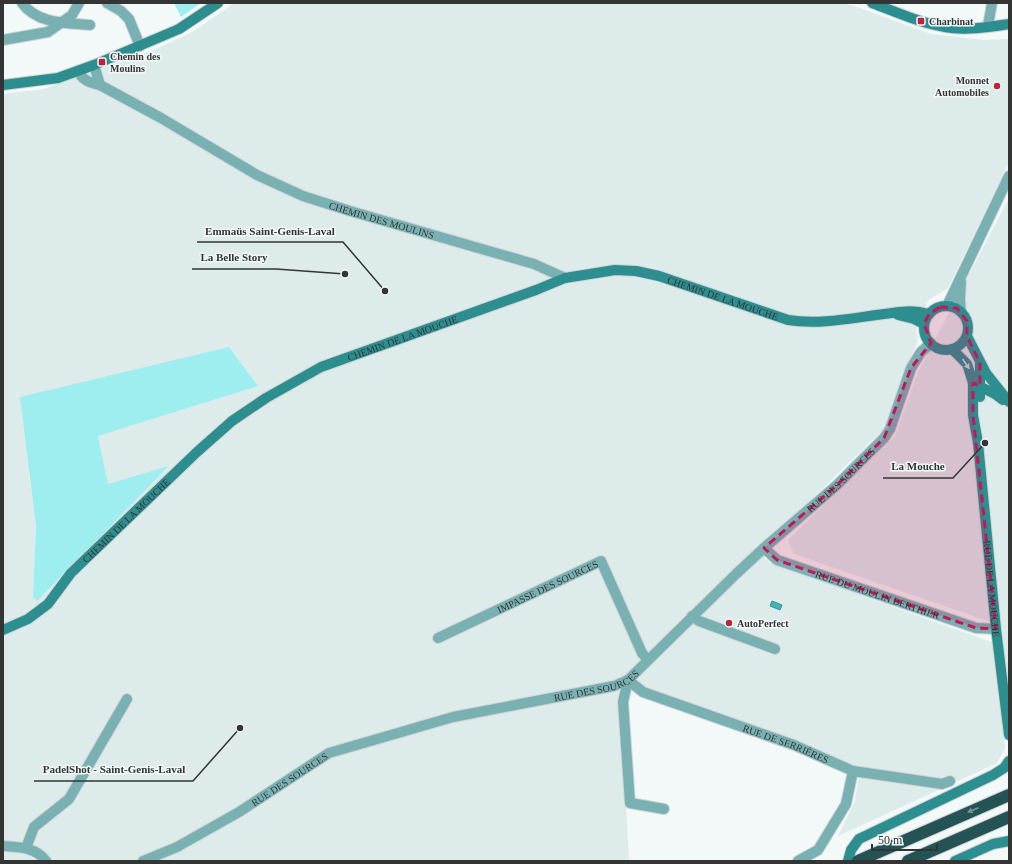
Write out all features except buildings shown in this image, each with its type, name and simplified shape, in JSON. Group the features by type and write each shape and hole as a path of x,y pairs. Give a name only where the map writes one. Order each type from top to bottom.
{"highway":[{"path":"858,861 1009,795"},
{"path":"908,861 1009,817"}],"street":[{"path":"22,3 28,10 47,20 90,25"},
{"path":"3,40 48,32 72,14 79,3"},
{"path":"107,3 125,14 132,26 140,46"},
{"path":"3,85 58,78 94,65 179,29 218,3"},
{"path":"872,3 920,21 946,28 971,28 1009,24"},
{"path":"988,26 992,3"},
{"path":"94,65 100,85"},
{"name":"CHEMIN DES MOULINS","path":"78,71 81,77 91,83 100,85 161,118 257,175 303,196 358,214 534,264 566,278"},
{"path":"947,306 1009,176"},
{"path":"961,312 961,284 966,266"},
{"name":"CHEMIN DE LA MOUCHE","path":"3,630 28,619 48,604 71,573 197,452 232,421 266,398 321,366 532,292 566,278 615,270 636,270 659,276 788,320 802,322 886,314 904,310 918,311 929,314"},
{"path":"967,336 958,346 952,349 941,349 930,343 924,331 924,324 929,314 934,310 947,306 957,308 965,316 968,326 967,336 980,363 1009,403"},
{"name":"CHEMIN DE LA MOUCHE","path":"886,314 907,316 924,324"},
{"name":"RUE DES SOURCES","path":"143,861 177,847 239,812 329,753 453,717 614,686 628,680 692,616 764,548 836,485 884,438 890,430 911,368 930,343"},
{"name":"RUE DE LA MOUCHE","path":"952,349 967,364 976,385"},
{"name":"RUE DE LA MOUCHE","path":"980,363 973,415 978,443 996,629 1009,734"},
{"path":"976,385 1009,403"},
{"name":"RUE DU MOULIN BERTHIER","path":"764,548 777,560 976,628 996,629"},
{"name":"IMPASSE DES SOURCES","path":"438,638 601,561 642,652 648,660"},
{"path":"692,616 699,621 775,649"},
{"path":"628,680 623,702 630,803 664,809"},
{"name":"RUE DE SERRIÈRES","path":"628,680 643,692 794,745 853,771 942,784 950,781"},
{"path":"26,848 34,828 69,798 127,699"},
{"path":"848,861 851,850 860,839 993,775 1004,768 1009,761"},
{"path":"798,861 818,850 846,804 853,771"},
{"path":"955,861 993,844 1009,841"},
{"path":"3,846 26,848 42,855 46,861"}],"highlighted area":[{"path":"940,307 957,308 967,321 967,336 980,363 980,386 973,383 973,415 996,629 976,628 777,560 764,548 837,485 884,438 911,368 931,343 924,324 929,314"}],"shaded area":[{"path":"174,3 201,3 181,17"},
{"path":"234,3 843,3 931,34 983,40 1009,39 1009,162 948,288 928,300 916,330 918,340 883,430 797,513 755,549 769,562 994,643 1005,748 997,763 838,836 855,801 860,768 647,687 620,691 629,861 3,861 3,94 44,89 156,49 194,31","holes":["229,347 258,386 98,436 108,484 169,467 33,597 36,527 29,472"]},
{"path":"1009,198 1009,703 1002,626 794,554 788,540 895,436 918,372"},
{"path":"229,347 258,386 98,436 108,484 169,466 37,601 33,597 36,527 20,397"},
{"path":"772,601 782,605 780,610 770,606"}],"place":[{"name":"Charbinat","path":"921,21"},
{"name":"Chemin des Moulins","path":"102,62"},
{"name":"Monnet Automobiles","path":"997,86"},
{"name":"La Belle Story","path":"345,274"},
{"name":"Emmaüs Saint-Genis-Laval","path":"385,291"},
{"name":"La Mouche","path":"985,443"},
{"name":"AutoPerfect","path":"729,623"},
{"name":"PadelShot - Saint-Genis-Laval","path":"240,728"}]}
